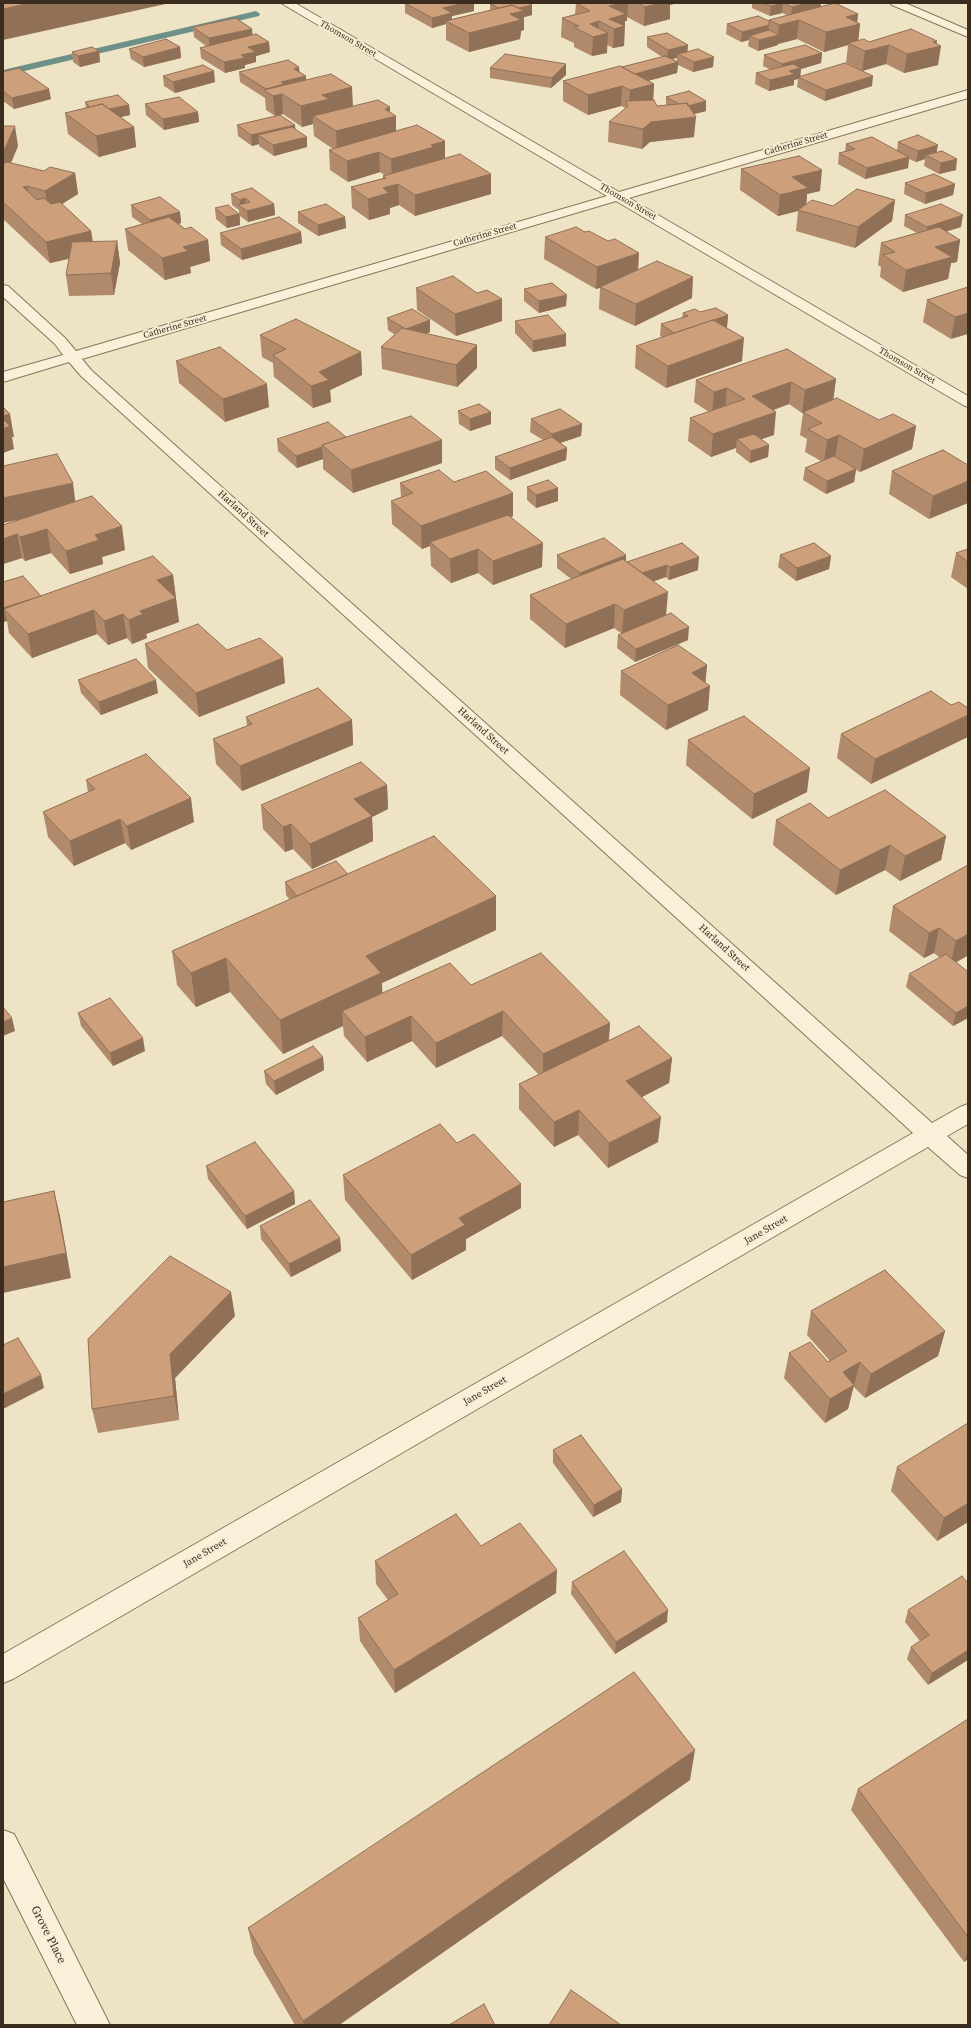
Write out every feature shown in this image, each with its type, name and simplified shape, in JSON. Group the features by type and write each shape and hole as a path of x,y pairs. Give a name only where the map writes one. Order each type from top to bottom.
{"street":[{"name":"Thomson Street","path":"287,3 968,402"},
{"path":"896,3 968,34"},
{"name":"Catherine Street","path":"3,377 968,94"},
{"name":"Harland Street","path":"3,289 60,341 74,356 86,373 968,1169"},
{"name":"Jane Street","path":"3,1669 968,1113"},
{"name":"Grove Place","path":"3,1845 94,2025"}],"building":[{"path":"3,3 29,3 3,9"},
{"path":"405,3 464,3 443,8 452,13 432,18"},
{"path":"490,3 528,3 532,5 519,8 512,5 498,8"},
{"path":"576,3 623,3 609,6 626,14 609,19 625,26 614,29 599,21 590,24 608,33 593,37 574,27 579,26 562,18 590,11"},
{"path":"638,3 660,3 645,7"},
{"path":"763,3 783,3 771,6"},
{"path":"783,3 807,3 792,7"},
{"path":"835,3 858,14 846,17 860,24 826,32 799,20 779,25 769,20"},
{"path":"512,5 524,11 510,14 521,20 469,33 446,21"},
{"path":"758,16 769,21 769,25 742,32 727,24"},
{"path":"236,18 252,29 209,38 193,27"},
{"path":"911,29 937,41 933,42 941,46 907,54 889,45 865,51 848,43 864,39 869,42"},
{"path":"769,30 779,35 759,40 749,36"},
{"path":"667,33 688,45 668,50 647,37"},
{"path":"256,34 269,42 248,47 256,52 241,55 245,58 224,62 200,48"},
{"path":"166,39 180,47 143,57 129,49"},
{"path":"805,45 822,53 782,64 764,55"},
{"path":"92,47 99,51 78,56 72,52"},
{"path":"698,49 714,57 694,62 678,54"},
{"path":"505,54 566,64 552,78 490,68"},
{"path":"665,56 678,62 635,74 622,67"},
{"path":"288,60 299,67 294,69 306,76 281,82 284,84 266,89 239,72"},
{"path":"845,63 873,76 826,90 798,77"},
{"path":"793,64 801,68 789,71 795,74 770,80 756,73"},
{"path":"203,65 214,71 173,82 163,76"},
{"path":"620,66 654,84 630,90 622,86 588,95 563,81"},
{"path":"19,68 49,89 12,98 3,91 3,72"},
{"path":"331,74 352,87 322,95 329,99 301,106 282,94 273,96 264,90"},
{"path":"689,91 706,101 688,106 687,103 679,104 666,97"},
{"path":"118,95 129,105 109,109 102,104 90,107 85,102"},
{"path":"179,97 198,112 163,119 145,104"},
{"path":"378,100 390,107 385,109 396,116 336,131 313,116"},
{"path":"654,100 657,106 687,103 696,117 651,122 643,129 609,122 628,106 626,101"},
{"path":"102,104 134,127 96,136 65,113"},
{"path":"280,115 295,125 251,135 237,125"},
{"path":"417,125 445,141 431,145 434,147 391,159 379,152 347,161 329,150"},
{"path":"3,126 15,126 3,153"},
{"path":"292,127 307,137 273,145 258,135"},
{"path":"918,135 938,145 918,151 898,142"},
{"path":"872,137 909,157 867,168 839,153 855,149 846,144"},
{"path":"942,151 957,159 941,163 926,155"},
{"path":"460,154 491,174 415,195 398,184 383,188 389,193 368,199 351,187 386,178 383,176"},
{"path":"799,156 822,170 792,177 808,188 780,195 741,169"},
{"path":"7,162 44,171 50,167 75,173 45,191 27,186 23,187 37,200 44,198 51,204 60,202 91,231 46,242 3,202 3,164"},
{"path":"934,174 955,184 926,193 905,183"},
{"path":"252,188 274,204 247,211 238,205 250,202 245,198 240,200 231,194"},
{"path":"857,189 895,200 858,227 798,210 812,200 833,206"},
{"path":"160,197 180,212 150,220 131,205"},
{"path":"326,204 345,217 318,225 298,212"},
{"path":"941,204 963,215 927,227 905,215"},
{"path":"228,205 239,214 226,217 215,208"},
{"path":"169,217 185,229 191,227 208,240 183,247 188,251 162,258 125,229"},
{"path":"279,217 301,232 241,249 220,233"},
{"path":"576,227 585,232 589,231 608,241 615,239 639,253 597,267 545,237"},
{"path":"939,227 960,240 935,247 952,257 906,270 883,255 895,252 881,243"},
{"path":"117,241 111,273 66,275 72,242"},
{"path":"657,261 693,277 636,304 600,287"},
{"path":"453,276 477,293 487,290 502,299 455,314 416,288"},
{"path":"552,283 567,295 539,301 524,289"},
{"path":"968,287 968,313 955,317 927,300"},
{"path":"716,308 728,315 674,333 661,324 688,316 683,313 695,309 700,312"},
{"path":"412,309 430,320 406,329 387,318"},
{"path":"548,315 566,334 533,341 515,321"},
{"path":"296,319 361,352 319,372 329,380 311,386 273,355 286,349 260,335"},
{"path":"713,320 744,338 668,366 636,346"},
{"path":"402,328 477,345 456,365 381,347"},
{"path":"220,347 267,384 223,399 176,361"},
{"path":"787,349 836,379 805,390 791,382 752,396 776,412 713,434 690,418 745,399 727,388 714,392 696,380"},
{"path":"837,398 879,420 893,414 916,426 864,449 839,435 827,440 808,429 822,423 803,412"},
{"path":"479,404 491,412 470,419 458,411"},
{"path":"3,407 10,414 3,416"},
{"path":"560,409 582,424 552,434 531,419"},
{"path":"411,416 442,440 351,470 322,445"},
{"path":"3,419 10,426 3,429"},
{"path":"328,422 346,437 296,456 277,439"},
{"path":"754,434 769,445 751,451 737,439"},
{"path":"552,437 567,448 510,468 495,457"},
{"path":"943,450 968,465 968,481 933,496 892,471"},
{"path":"57,454 73,483 3,498 3,466"},
{"path":"834,456 856,469 827,481 805,468"},
{"path":"439,470 454,482 486,471 513,493 421,526 391,501 413,493 400,483"},
{"path":"548,480 558,488 536,495 527,487"},
{"path":"92,496 122,526 95,535 99,540 66,551 47,529 20,537 17,534 3,539 3,525"},
{"path":"508,515 543,543 493,561 478,549 450,559 430,542"},
{"path":"604,538 626,555 580,573 557,555"},
{"path":"682,543 699,557 670,567 667,565 642,573 627,562"},
{"path":"814,543 831,556 797,568 780,555"},
{"path":"968,549 968,562 956,553"},
{"path":"153,556 173,575 157,580 176,598 140,611 143,614 129,620 123,614 104,621 94,610 28,634 4,609"},
{"path":"623,559 668,592 624,610 615,604 566,624 530,595"},
{"path":"23,576 41,596 3,608 3,582"},
{"path":"671,613 689,627 636,649 618,635"},
{"path":"198,624 227,650 260,638 283,658 196,693 145,644"},
{"path":"678,645 707,665 692,673 710,686 668,705 621,671"},
{"path":"136,659 156,680 99,702 78,680"},
{"path":"318,688 352,720 240,766 213,739 252,724 246,717"},
{"path":"931,691 951,705 959,702 968,708 968,715 875,759 841,734"},
{"path":"744,716 810,768 754,794 688,740"},
{"path":"146,754 191,798 127,826 120,819 70,841 43,812 95,789 86,780"},
{"path":"361,762 387,785 354,799 372,816 310,844 291,824 283,827 261,805"},
{"path":"885,790 946,836 905,856 890,845 840,870 776,820 810,803 828,818"},
{"path":"434,836 496,896 366,956 381,973 280,1020 226,958 191,973 172,951"},
{"path":"336,861 348,874 297,896 285,882"},
{"path":"968,865 968,934 956,941 939,928 929,933 893,906"},
{"path":"541,953 610,1023 543,1054 503,1011 436,1043 411,1016 365,1037 342,1011 450,963 471,985"},
{"path":"946,954 968,972 968,1006 956,1013 909,974"},
{"path":"110,998 143,1038 110,1053 78,1013"},
{"path":"3,1007 12,1018 3,1022"},
{"path":"639,1026 672,1058 626,1081 661,1117 609,1143 579,1110 554,1122 519,1084"},
{"path":"313,1046 323,1057 274,1081 264,1071"},
{"path":"440,1124 457,1143 474,1134 521,1184 459,1218 465,1225 411,1255 343,1175"},
{"path":"255,1142 294,1191 245,1216 206,1166"},
{"path":"54,1191 66,1253 3,1267 3,1202"},
{"path":"310,1200 340,1238 289,1264 260,1226"},
{"path":"170,1256 231,1292 170,1354 174,1396 92,1409 88,1339"},
{"path":"885,1270 945,1331 871,1374 860,1362 843,1372 854,1385 830,1399 789,1353 810,1342 828,1362 847,1351 811,1311"},
{"path":"18,1338 41,1375 3,1394 3,1345"},
{"path":"968,1423 968,1503 944,1518 897,1467"},
{"path":"581,1435 622,1489 594,1505 553,1450"},
{"path":"456,1514 481,1546 520,1523 557,1570 394,1670 358,1618 398,1594 375,1561"},
{"path":"624,1551 668,1610 616,1642 572,1582"},
{"path":"962,1576 968,1583 968,1650 932,1673 911,1647 929,1635 908,1610"},
{"path":"634,1672 695,1750 303,2021 248,1928"},
{"path":"968,1719 968,1937 858,1789"},
{"path":"571,1990 621,2025 549,2025"},
{"path":"484,2004 495,2025 449,2025"}],"waterway":[{"path":"3,73 256,14"}]}
